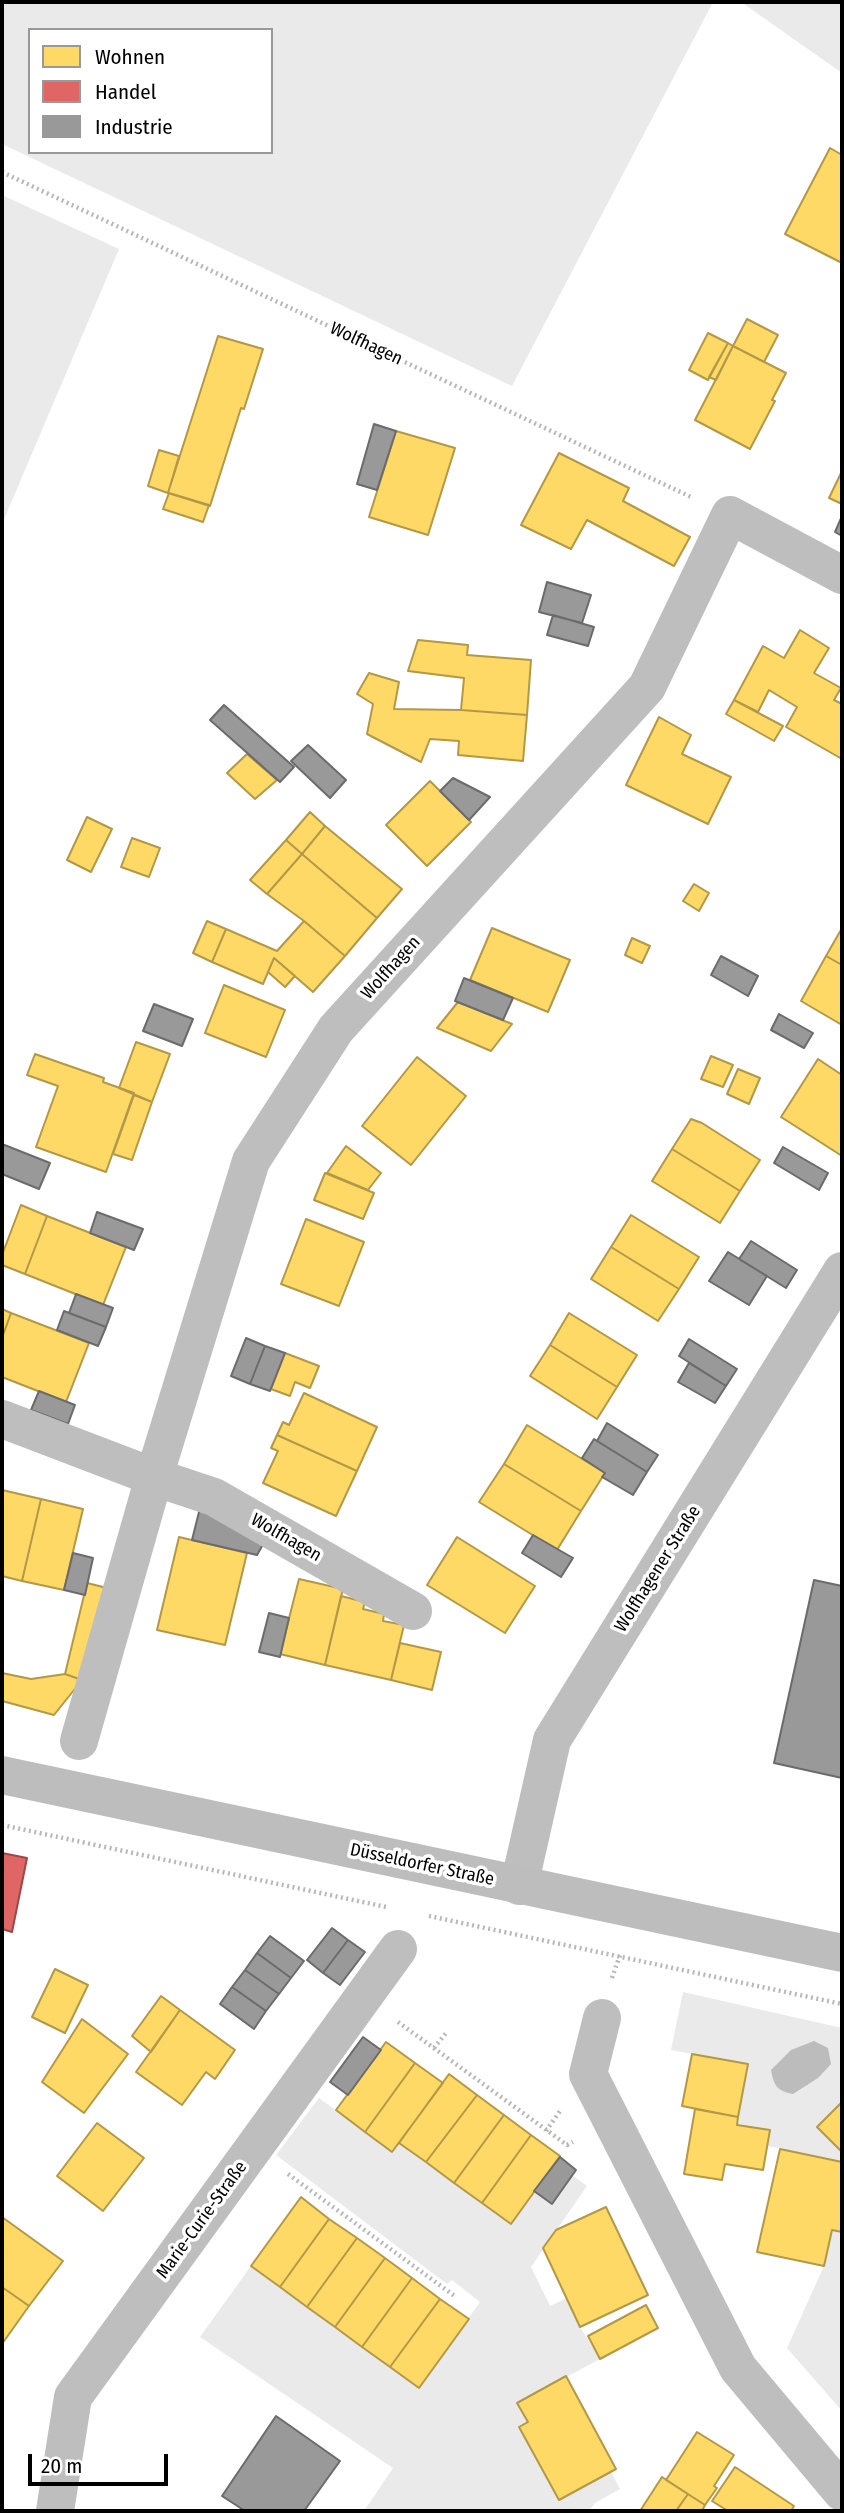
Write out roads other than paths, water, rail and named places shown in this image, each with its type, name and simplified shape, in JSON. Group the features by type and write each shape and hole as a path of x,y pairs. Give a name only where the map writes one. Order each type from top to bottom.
{"main road":[{"name":"Düsseldorfer Straße","path":"2,1775 842,1953"}],"street":[{"name":"Wolfhagen","path":"79,1741 153,1477 251,1161 336,1029 647,687 730,515 842,575"},
{"name":"Wolfhagener Straße","path":"519,1886 552,1740 842,1271"},
{"name":"Wolfhagen","path":"2,1419 153,1477 214,1496 413,1611"},
{"name":"Marie-Curie-Straße","path":"55,2511 73,2397 398,1949"},
{"path":"602,2018 588,2074 738,2368 842,2492"}]}
